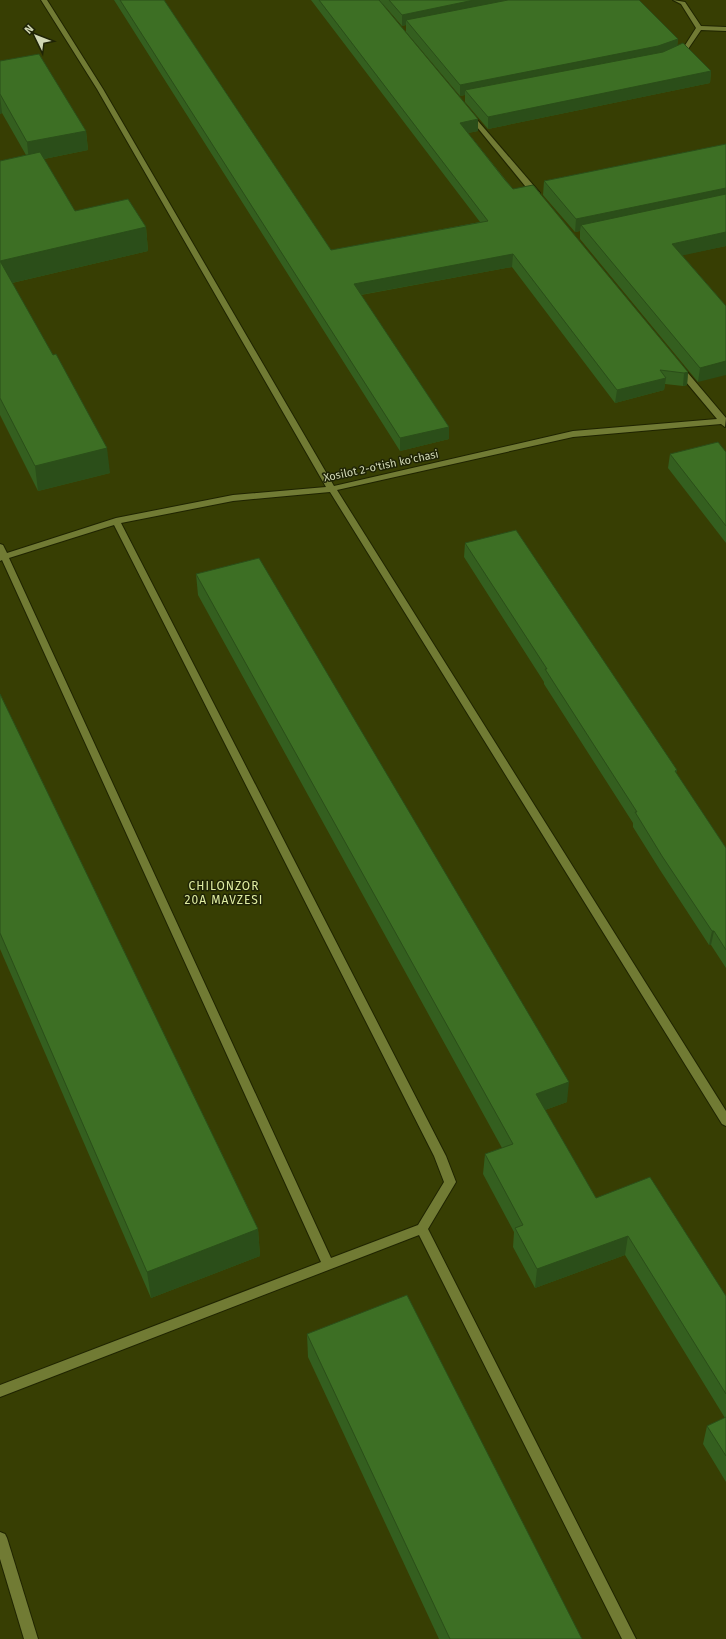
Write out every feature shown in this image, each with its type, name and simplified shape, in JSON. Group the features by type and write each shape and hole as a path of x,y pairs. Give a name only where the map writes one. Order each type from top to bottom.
{"street":[{"path":"44,0 100,89 332,489 726,1121"},
{"path":"676,0 683,3 699,28"},
{"path":"699,28 726,29"},
{"path":"672,56 684,51 699,28"},
{"path":"462,106 542,201"},
{"name":"Xosilot 2-o'tish ko'chasi","path":"672,359 725,422"},
{"name":"Xosilot 2-o'tish ko'chasi","path":"1,554 116,521 233,498 332,489 573,434 725,422"},
{"path":"0,1391 422,1229 450,1182 440,1156 116,521"},
{"path":"1,554 328,1264"},
{"path":"422,1229 629,1639"},
{"path":"0,1538 31,1639"}],"building":[{"path":"120,0 164,0 331,250 488,221 319,0 379,0 478,119 460,123 505,180 513,189 533,185 688,372 684,373 660,370 666,378 617,390 513,254 354,284 449,427 400,438"},
{"path":"389,0 474,0 402,15"},
{"path":"508,0 639,0 678,39 658,46 460,85 406,20"},
{"path":"683,43 711,71 488,117 465,90 663,52"},
{"path":"39,54 86,131 27,142 0,94 0,61"},
{"path":"726,144 726,188 576,219 544,181"},
{"path":"40,152 75,211 128,199 146,227 0,261 0,161"},
{"path":"726,194 726,232 672,244 726,306 726,361 700,368 581,225"},
{"path":"0,261 53,355 56,354 107,448 35,466 0,398"},
{"path":"718,442 726,452 726,526 670,454"},
{"path":"516,530 677,770 675,771 726,848 726,950 662,856 635,812 637,812 545,669 547,669 465,543"},
{"path":"259,558 569,1082 536,1094 596,1198 650,1177 726,1296 726,1394 628,1236 537,1269 515,1228 523,1225 485,1154 513,1144 196,574"},
{"path":"0,694 258,1229 147,1272 0,933"},
{"path":"407,1295 582,1639 450,1639 307,1334"},
{"path":"726,1417 726,1456 707,1426"}],"district":[{"name":"CHILONZOR 20A MAVZESI","path":"224,893"}]}
